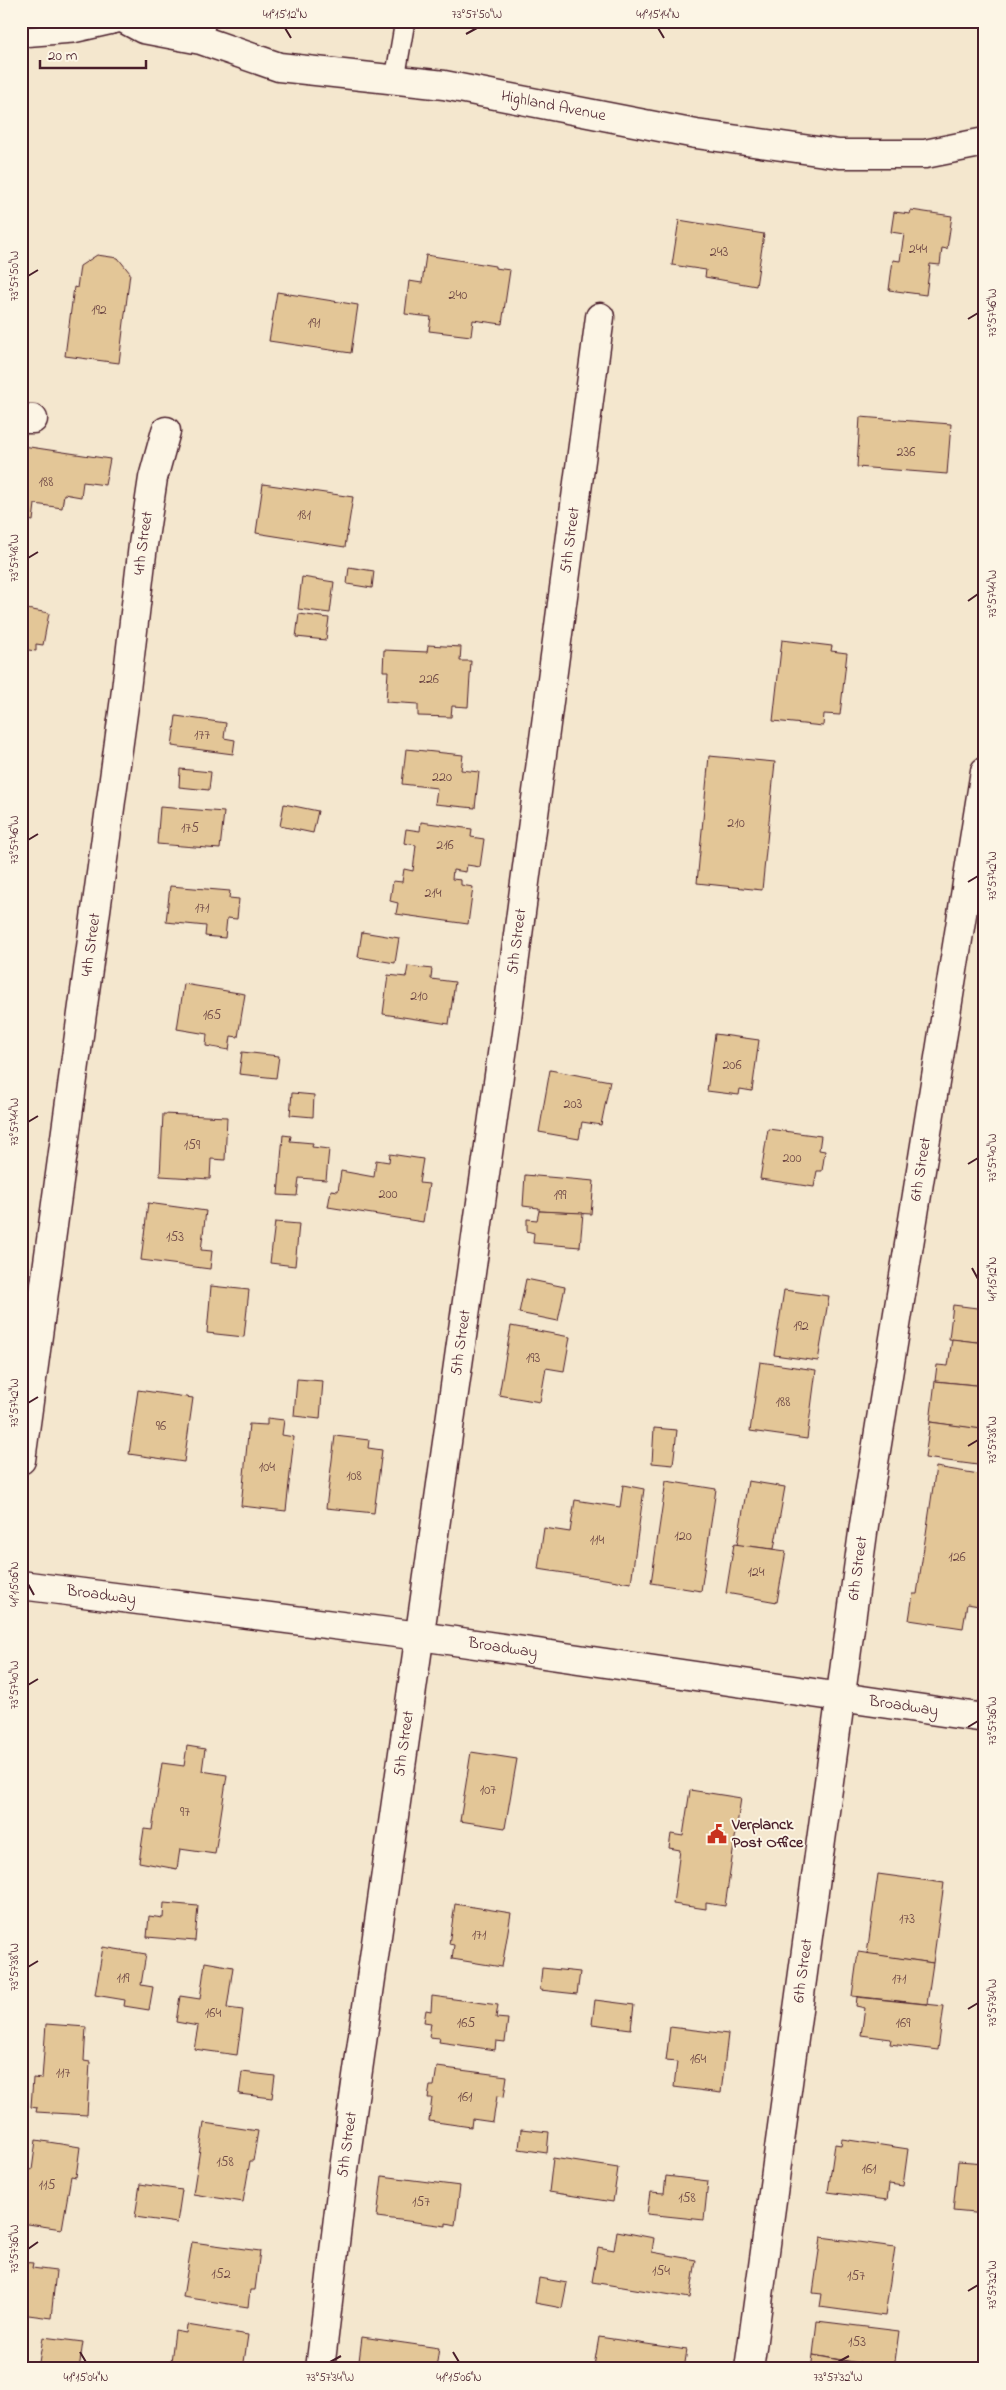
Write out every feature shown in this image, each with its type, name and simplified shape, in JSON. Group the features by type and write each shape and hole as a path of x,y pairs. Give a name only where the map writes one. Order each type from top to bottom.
{"street":[{"name":"Highland Avenue","path":"127,21 143,30 204,31 279,67 444,85 696,134 839,154 925,154 985,142"},
{"name":"5th Street","path":"320,2369 343,2176 506,1023 600,317"},
{"name":"4th Street","path":"21,1460 125,698 143,545 153,478 166,431"},
{"name":"6th Street","path":"749,2369 840,1698 892,1344 985,771"},
{"name":"Broadway","path":"21,1585 420,1636 985,1718"}],"lane":[{"path":"21,38 73,33 127,21"},
{"path":"395,79 405,21"}],"building":[{"path":"911,210 952,216 947,249 942,248 940,265 930,264 926,295 889,290 893,260 900,261 904,234 891,232 894,212 910,214"},
{"path":"679,220 764,234 756,286 705,277 706,270 672,265"},
{"path":"97,255 118,258 130,273 119,363 65,356 74,287 77,288 80,266"},
{"path":"426,255 510,270 502,324 473,320 471,336 429,331 431,317 405,314 409,281 422,283"},
{"path":"277,292 358,305 351,353 269,341"},
{"path":"860,417 951,424 947,474 857,467"},
{"path":"23,446 110,459 105,485 83,482 81,497 64,494 62,508 35,504 33,521 24,519 21,528"},
{"path":"263,484 353,497 345,547 256,533"},
{"path":"349,567 374,571 372,588 347,584"},
{"path":"302,577 334,582 330,613 298,609"},
{"path":"21,608 49,613 43,645 36,644 36,651 21,649"},
{"path":"299,614 329,618 326,640 296,637"},
{"path":"782,640 832,646 831,651 847,653 840,715 824,714 823,726 773,721"},
{"path":"428,645 461,647 460,661 471,661 468,707 452,706 451,717 418,716 418,704 386,702 388,671 383,671 384,650 427,652"},
{"path":"176,716 226,723 224,738 235,740 233,754 172,746"},
{"path":"406,749 463,755 461,770 479,772 475,808 435,804 437,788 402,784"},
{"path":"709,756 775,762 762,890 697,883"},
{"path":"180,769 211,772 209,790 179,787"},
{"path":"284,804 318,811 313,833 280,826"},
{"path":"160,807 224,812 220,849 157,844"},
{"path":"421,822 472,829 471,837 484,839 480,867 467,865 466,872 453,870 452,879 461,880 461,885 473,887 468,924 396,914 398,903 390,901 393,881 402,882 404,869 413,871 416,845 404,843 406,829 420,831"},
{"path":"170,886 230,891 229,898 239,899 237,919 227,918 225,938 205,936 206,926 166,922"},
{"path":"362,932 399,938 395,963 358,957"},
{"path":"408,966 432,969 431,979 455,982 449,1024 383,1014 388,975 406,977"},
{"path":"184,984 245,994 238,1037 231,1036 229,1050 206,1046 207,1034 177,1029"},
{"path":"715,1034 759,1040 752,1091 740,1089 739,1095 707,1091"},
{"path":"242,1052 279,1056 276,1078 239,1074"},
{"path":"550,1070 610,1081 601,1125 582,1122 579,1139 539,1132"},
{"path":"292,1093 314,1095 313,1117 290,1115"},
{"path":"163,1114 227,1117 225,1160 211,1159 210,1179 160,1176"},
{"path":"768,1129 821,1136 819,1150 825,1151 822,1171 817,1171 814,1187 760,1179"},
{"path":"283,1135 291,1136 290,1141 313,1143 312,1147 329,1149 326,1180 299,1178 297,1196 278,1195"},
{"path":"390,1154 423,1159 419,1183 429,1184 423,1222 328,1207 331,1190 338,1191 341,1171 374,1177 376,1160 389,1162"},
{"path":"525,1175 594,1181 591,1214 539,1211 539,1208 523,1206"},
{"path":"148,1203 206,1211 201,1250 212,1251 210,1269 141,1260"},
{"path":"539,1211 583,1213 580,1247 533,1243 534,1233 527,1231 527,1219 537,1220"},
{"path":"275,1222 299,1224 295,1266 270,1263"},
{"path":"526,1279 565,1287 558,1321 519,1313"},
{"path":"211,1286 249,1290 244,1337 207,1333"},
{"path":"784,1290 829,1296 818,1361 774,1355"},
{"path":"953,1305 985,1309 985,1343 949,1339"},
{"path":"511,1326 570,1337 564,1371 546,1368 540,1402 499,1395"},
{"path":"952,1339 985,1343 985,1386 935,1381 937,1365 948,1366"},
{"path":"760,1362 816,1370 807,1439 750,1431"},
{"path":"297,1379 323,1381 320,1419 294,1416"},
{"path":"935,1381 985,1386 985,1430 930,1422"},
{"path":"138,1390 193,1398 184,1462 129,1454"},
{"path":"267,1418 284,1420 282,1435 294,1437 286,1511 241,1506 249,1424 267,1425"},
{"path":"930,1422 982,1429 981,1437 985,1438 985,1466 925,1458"},
{"path":"654,1428 677,1430 673,1465 652,1463"},
{"path":"335,1436 369,1440 368,1448 382,1450 374,1513 326,1508"},
{"path":"936,1467 985,1475 985,1607 967,1604 963,1628 909,1620 913,1594 917,1594"},
{"path":"666,1481 716,1489 701,1591 651,1583"},
{"path":"748,1481 785,1487 774,1549 737,1545"},
{"path":"623,1485 644,1489 631,1583 538,1569 544,1528 570,1532 575,1500 620,1507"},
{"path":"734,1544 786,1551 777,1602 726,1593"},
{"path":"187,1746 205,1749 202,1771 227,1775 215,1854 180,1849 177,1869 139,1862 144,1829 152,1830 162,1763 184,1766"},
{"path":"471,1752 517,1759 505,1828 460,1821"},
{"path":"690,1790 741,1798 725,1906 706,1903 706,1909 673,1904 680,1850 669,1848 671,1834 683,1836"},
{"path":"878,1874 944,1883 933,1963 867,1954"},
{"path":"164,1903 198,1906 195,1941 147,1937 149,1916 163,1918"},
{"path":"455,1904 511,1913 502,1967 452,1959 454,1945 449,1944"},
{"path":"103,1947 146,1954 141,1985 153,1987 149,2010 124,2006 125,2000 95,1995"},
{"path":"858,1952 933,1963 927,2004 852,1996"},
{"path":"205,1962 233,1967 227,2008 243,2010 237,2055 194,2049 198,2026 176,2022 180,1996 200,1999"},
{"path":"542,1968 580,1972 577,1994 540,1990"},
{"path":"432,1996 498,2005 496,2018 508,2019 505,2042 496,2041 495,2050 439,2042 440,2038 429,2037 431,2023 424,2022 426,2010 431,2011"},
{"path":"857,1997 944,2006 938,2050 890,2044 891,2039 861,2035 865,2008 856,2006"},
{"path":"595,2000 634,2005 631,2029 592,2024"},
{"path":"46,2024 86,2027 84,2061 90,2062 87,2115 36,2112 37,2108 31,2107 33,2078 42,2079"},
{"path":"670,2027 728,2034 721,2093 674,2087 677,2062 666,2061"},
{"path":"437,2067 507,2076 504,2097 497,2096 493,2122 472,2119 471,2127 429,2121 432,2098 428,2098 430,2086 434,2086"},
{"path":"242,2072 275,2076 272,2098 239,2094"},
{"path":"204,2123 258,2131 253,2161 250,2161 243,2202 193,2194"},
{"path":"521,2129 549,2132 547,2153 519,2149"},
{"path":"842,2139 908,2149 903,2186 889,2184 887,2200 828,2192 835,2144 841,2145"},
{"path":"36,2140 80,2147 76,2177 71,2176 62,2229 21,2223 21,2168 32,2170"},
{"path":"553,2158 618,2168 613,2202 549,2192"},
{"path":"958,2161 985,2163 985,2214 953,2211"},
{"path":"382,2176 460,2186 455,2225 446,2223 446,2226 377,2217"},
{"path":"666,2176 708,2181 704,2220 647,2214 650,2192 664,2193"},
{"path":"140,2184 182,2190 177,2223 135,2217"},
{"path":"617,2231 654,2238 652,2252 696,2260 690,2298 592,2282 598,2247 614,2250"},
{"path":"821,2237 895,2247 885,2316 820,2307 822,2294 813,2293"},
{"path":"192,2242 260,2251 255,2290 250,2290 248,2307 183,2297"},
{"path":"21,2262 33,2263 32,2268 56,2271 51,2318 21,2314"},
{"path":"539,2278 567,2283 562,2308 535,2303"},
{"path":"817,2321 899,2331 894,2369 813,2355"},
{"path":"187,2325 248,2335 243,2369 170,2369 175,2331 186,2333"},
{"path":"43,2337 83,2342 79,2369 38,2369"},
{"path":"362,2337 439,2348 436,2369 358,2369"},
{"path":"599,2337 687,2350 684,2369 614,2369 594,2366"},
{"path":"813,2355 887,2369 811,2369"}],"place":[{"name":"Verplanck Post Office","path":"717,1834"}]}
